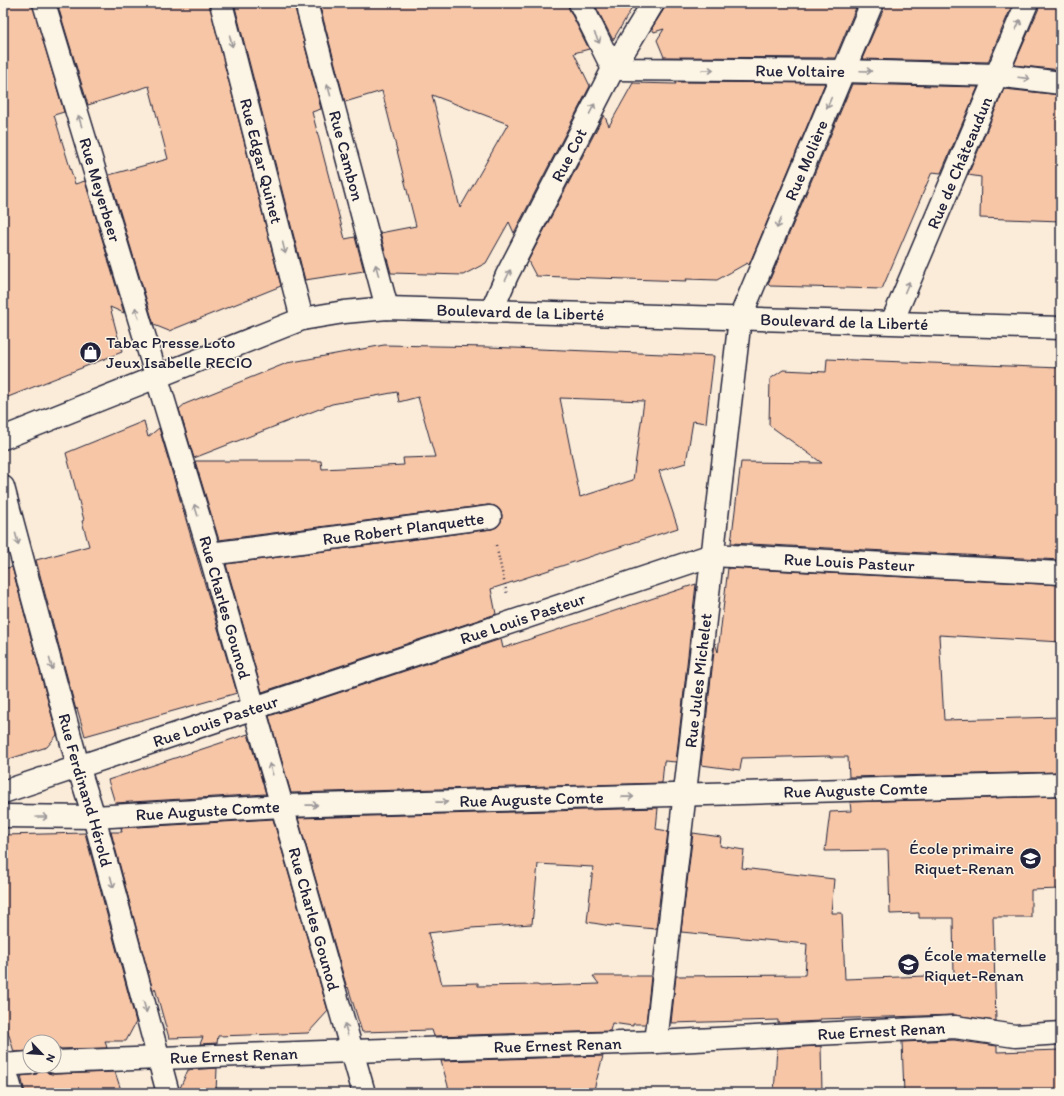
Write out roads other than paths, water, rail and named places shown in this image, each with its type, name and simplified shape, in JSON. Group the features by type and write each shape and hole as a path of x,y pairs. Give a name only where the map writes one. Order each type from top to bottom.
{"street":[{"name":"Rue Meyerbeer","path":"44,3 157,377"},
{"name":"Rue Edgar Quinet","path":"221,3 302,319"},
{"name":"Rue Cambon","path":"306,3 386,308"},
{"path":"580,3 613,69"},
{"name":"Rue Cot","path":"492,310 507,275 613,69 653,3"},
{"name":"Rue Molière","path":"740,318 872,3"},
{"name":"Rue de Châteaudun","path":"892,322 1027,3"},
{"name":"Rue Voltaire","path":"613,69 843,70 996,75 1061,83"},
{"name":"Boulevard de la Liberté","path":"3,438 302,319 344,312 386,308 492,310 1061,328"},
{"name":"Rue Jules Michelet","path":"656,1042 740,318"},
{"name":"Rue Charles Gounod","path":"157,377 210,554 253,709 364,1093"},
{"name":"Rue Ferdinand Hérold","path":"3,487 168,1093"},
{"name":"Rue Robert Planquette","path":"210,554 490,517"},
{"name":"Rue Louis Pasteur","path":"3,792 712,555 1061,573"},
{"name":"Rue Auguste Comte","path":"3,816 94,817 282,806 1061,784"},
{"name":"Rue Ernest Renan","path":"62,1062 656,1042 955,1027 1015,1036 1061,1033"},
{"path":"12,1093 3,1064 22,1064"}],"place":[{"name":"Tabac Presse Loto Jeux Isabelle RECIO","path":"91,352"},
{"name":"École primaire Riquet-Renan","path":"1030,858"},
{"name":"École maternelle Riquet-Renan","path":"909,965"}]}
